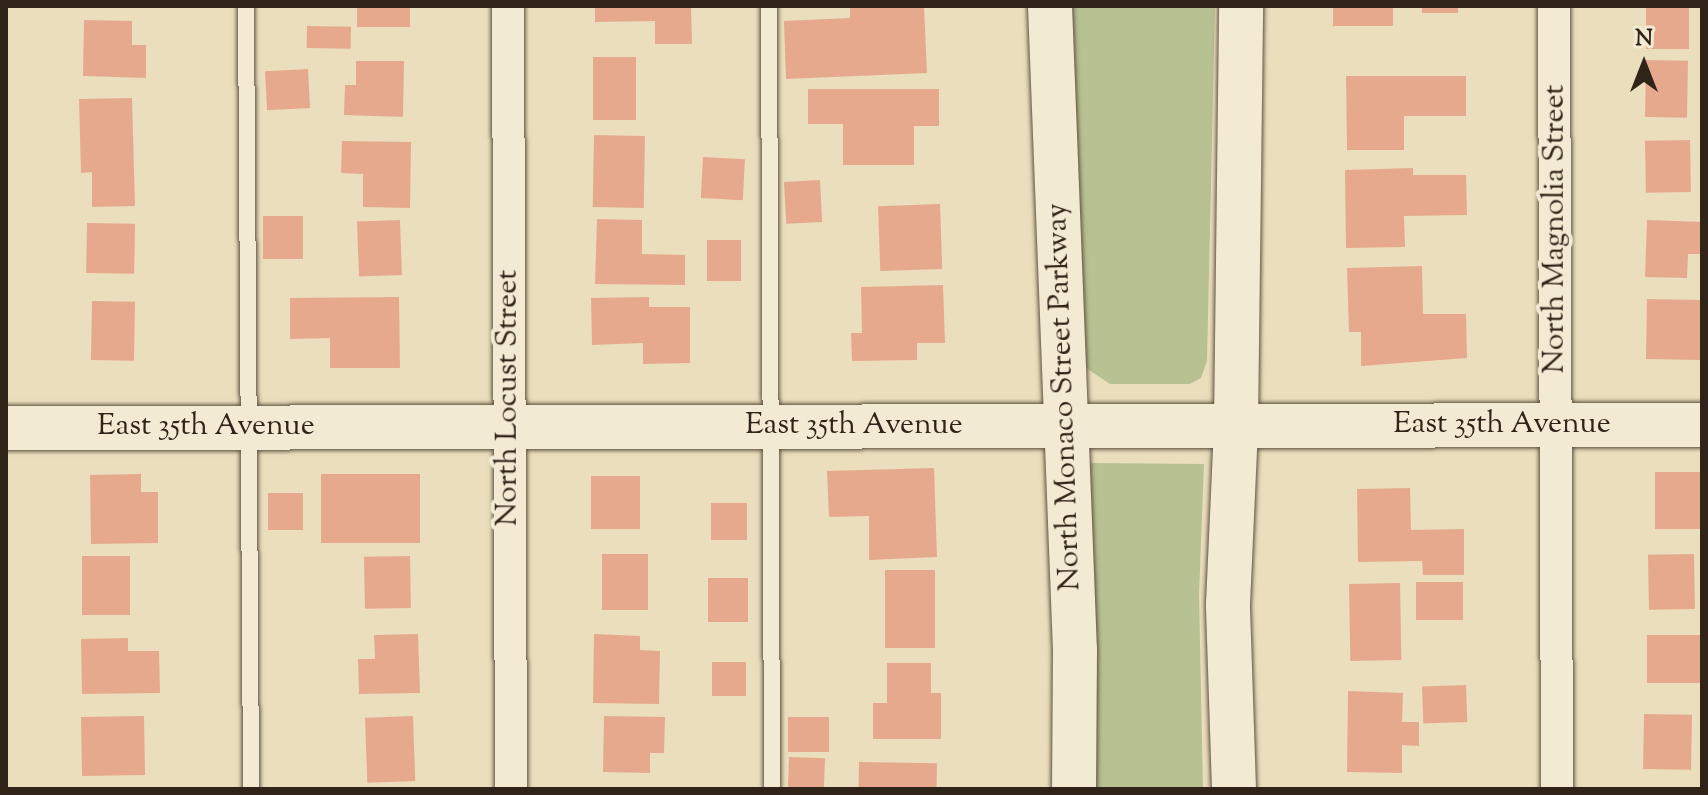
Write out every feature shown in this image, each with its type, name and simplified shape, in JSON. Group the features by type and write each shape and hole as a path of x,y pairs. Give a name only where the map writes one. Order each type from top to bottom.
{"street":[{"name":"North Locust Street","path":"508,6 511,789"},
{"name":"North Monaco Street Parkway","path":"1050,6 1075,650 1074,789"},
{"path":"1234,789 1228,604 1236,426 1241,6"},
{"name":"North Magnolia Street","path":"1554,6 1557,789"},
{"name":"East 35th Avenue","path":"6,428 1702,425"}],"lane":[{"path":"246,6 251,789"},
{"path":"769,6 772,789"}],"green space":[{"path":"1069,6 1215,6 1207,361 1201,378 1190,384 1110,384 1086,368"},
{"path":"1089,463 1204,464 1199,595 1203,789 1092,789"}],"building":[{"path":"357,6 410,6 410,27 357,27"},
{"path":"595,6 691,6 692,44 655,44 655,21 595,22"},
{"path":"850,6 924,6 927,73 786,79 784,21 850,18"},
{"path":"1333,6 1393,6 1393,26 1333,26"},
{"path":"1422,6 1458,6 1458,13 1422,13"},
{"path":"1646,6 1689,6 1689,49 1646,49"},
{"path":"84,20 132,21 132,45 146,45 146,78 83,76"},
{"path":"307,26 351,27 351,49 307,48"},
{"path":"593,57 636,57 636,120 593,120"},
{"path":"1646,60 1688,61 1687,118 1645,117"},
{"path":"356,61 404,61 403,117 344,115 345,85 356,85"},
{"path":"308,69 310,108 267,110 265,71"},
{"path":"1346,76 1466,76 1466,116 1404,116 1404,150 1347,150"},
{"path":"808,89 939,89 939,126 914,126 914,165 843,165 843,124 808,124"},
{"path":"132,98 135,206 92,207 92,172 81,173 79,99"},
{"path":"594,135 645,136 644,208 593,207"},
{"path":"1690,140 1691,192 1646,193 1645,141"},
{"path":"342,141 411,142 410,208 363,207 363,174 341,173"},
{"path":"703,157 745,159 743,200 701,198"},
{"path":"1413,168 1413,175 1466,175 1467,215 1404,216 1405,247 1346,248 1345,170"},
{"path":"820,180 822,222 786,224 784,182"},
{"path":"940,204 942,269 880,271 878,206"},
{"path":"263,216 303,216 303,259 263,259"},
{"path":"597,219 642,220 642,254 685,255 685,285 595,284"},
{"path":"400,220 402,275 359,276 357,222"},
{"path":"1647,220 1702,222 1702,254 1688,254 1687,278 1645,277"},
{"path":"87,223 135,224 134,274 86,273"},
{"path":"707,240 741,240 741,281 707,281"},
{"path":"1422,266 1423,314 1466,314 1467,358 1361,366 1361,332 1349,332 1347,268"},
{"path":"943,285 945,343 917,343 917,360 852,361 851,333 862,333 861,287"},
{"path":"399,297 400,368 330,368 330,338 290,339 290,298"},
{"path":"649,297 649,307 690,307 690,363 643,364 643,343 592,345 591,298"},
{"path":"1647,299 1702,300 1701,360 1646,359"},
{"path":"92,301 135,302 134,361 91,360"},
{"path":"934,468 937,557 869,560 869,516 829,517 827,471"},
{"path":"1655,472 1702,472 1702,529 1655,529"},
{"path":"141,474 141,492 158,492 158,543 91,544 90,475"},
{"path":"321,474 420,474 420,543 321,543"},
{"path":"591,476 640,476 640,529 591,529"},
{"path":"1410,488 1411,530 1464,529 1464,575 1423,575 1422,561 1358,562 1357,489"},
{"path":"268,493 303,493 303,530 268,530"},
{"path":"711,503 747,503 747,540 711,540"},
{"path":"602,554 648,554 648,610 602,610"},
{"path":"1694,554 1695,609 1649,610 1648,555"},
{"path":"82,556 130,556 130,615 82,615"},
{"path":"410,556 411,608 365,609 364,557"},
{"path":"885,570 935,570 935,648 885,648"},
{"path":"708,578 748,578 748,622 708,622"},
{"path":"1416,582 1463,582 1463,620 1416,620"},
{"path":"1400,583 1401,660 1350,661 1349,584"},
{"path":"418,634 420,693 359,694 358,659 375,659 374,635"},
{"path":"594,634 640,636 640,650 660,651 659,704 593,703"},
{"path":"1647,635 1702,635 1702,683 1647,683"},
{"path":"128,638 128,651 159,651 160,693 82,694 81,639"},
{"path":"712,662 746,662 746,696 712,696"},
{"path":"887,663 931,663 931,693 941,693 941,739 873,739 873,703 887,703"},
{"path":"1466,685 1467,722 1423,724 1422,687"},
{"path":"1348,691 1403,693 1402,722 1419,722 1419,746 1402,745 1402,773 1347,772"},
{"path":"1644,714 1692,715 1691,770 1643,769"},
{"path":"144,716 145,775 82,776 81,717"},
{"path":"413,716 415,781 367,783 365,718"},
{"path":"604,716 665,717 664,753 650,753 650,773 603,772"},
{"path":"788,717 829,717 829,752 788,752"},
{"path":"789,757 825,758 824,789 788,789"},
{"path":"859,762 937,763 937,789 859,789"}]}
